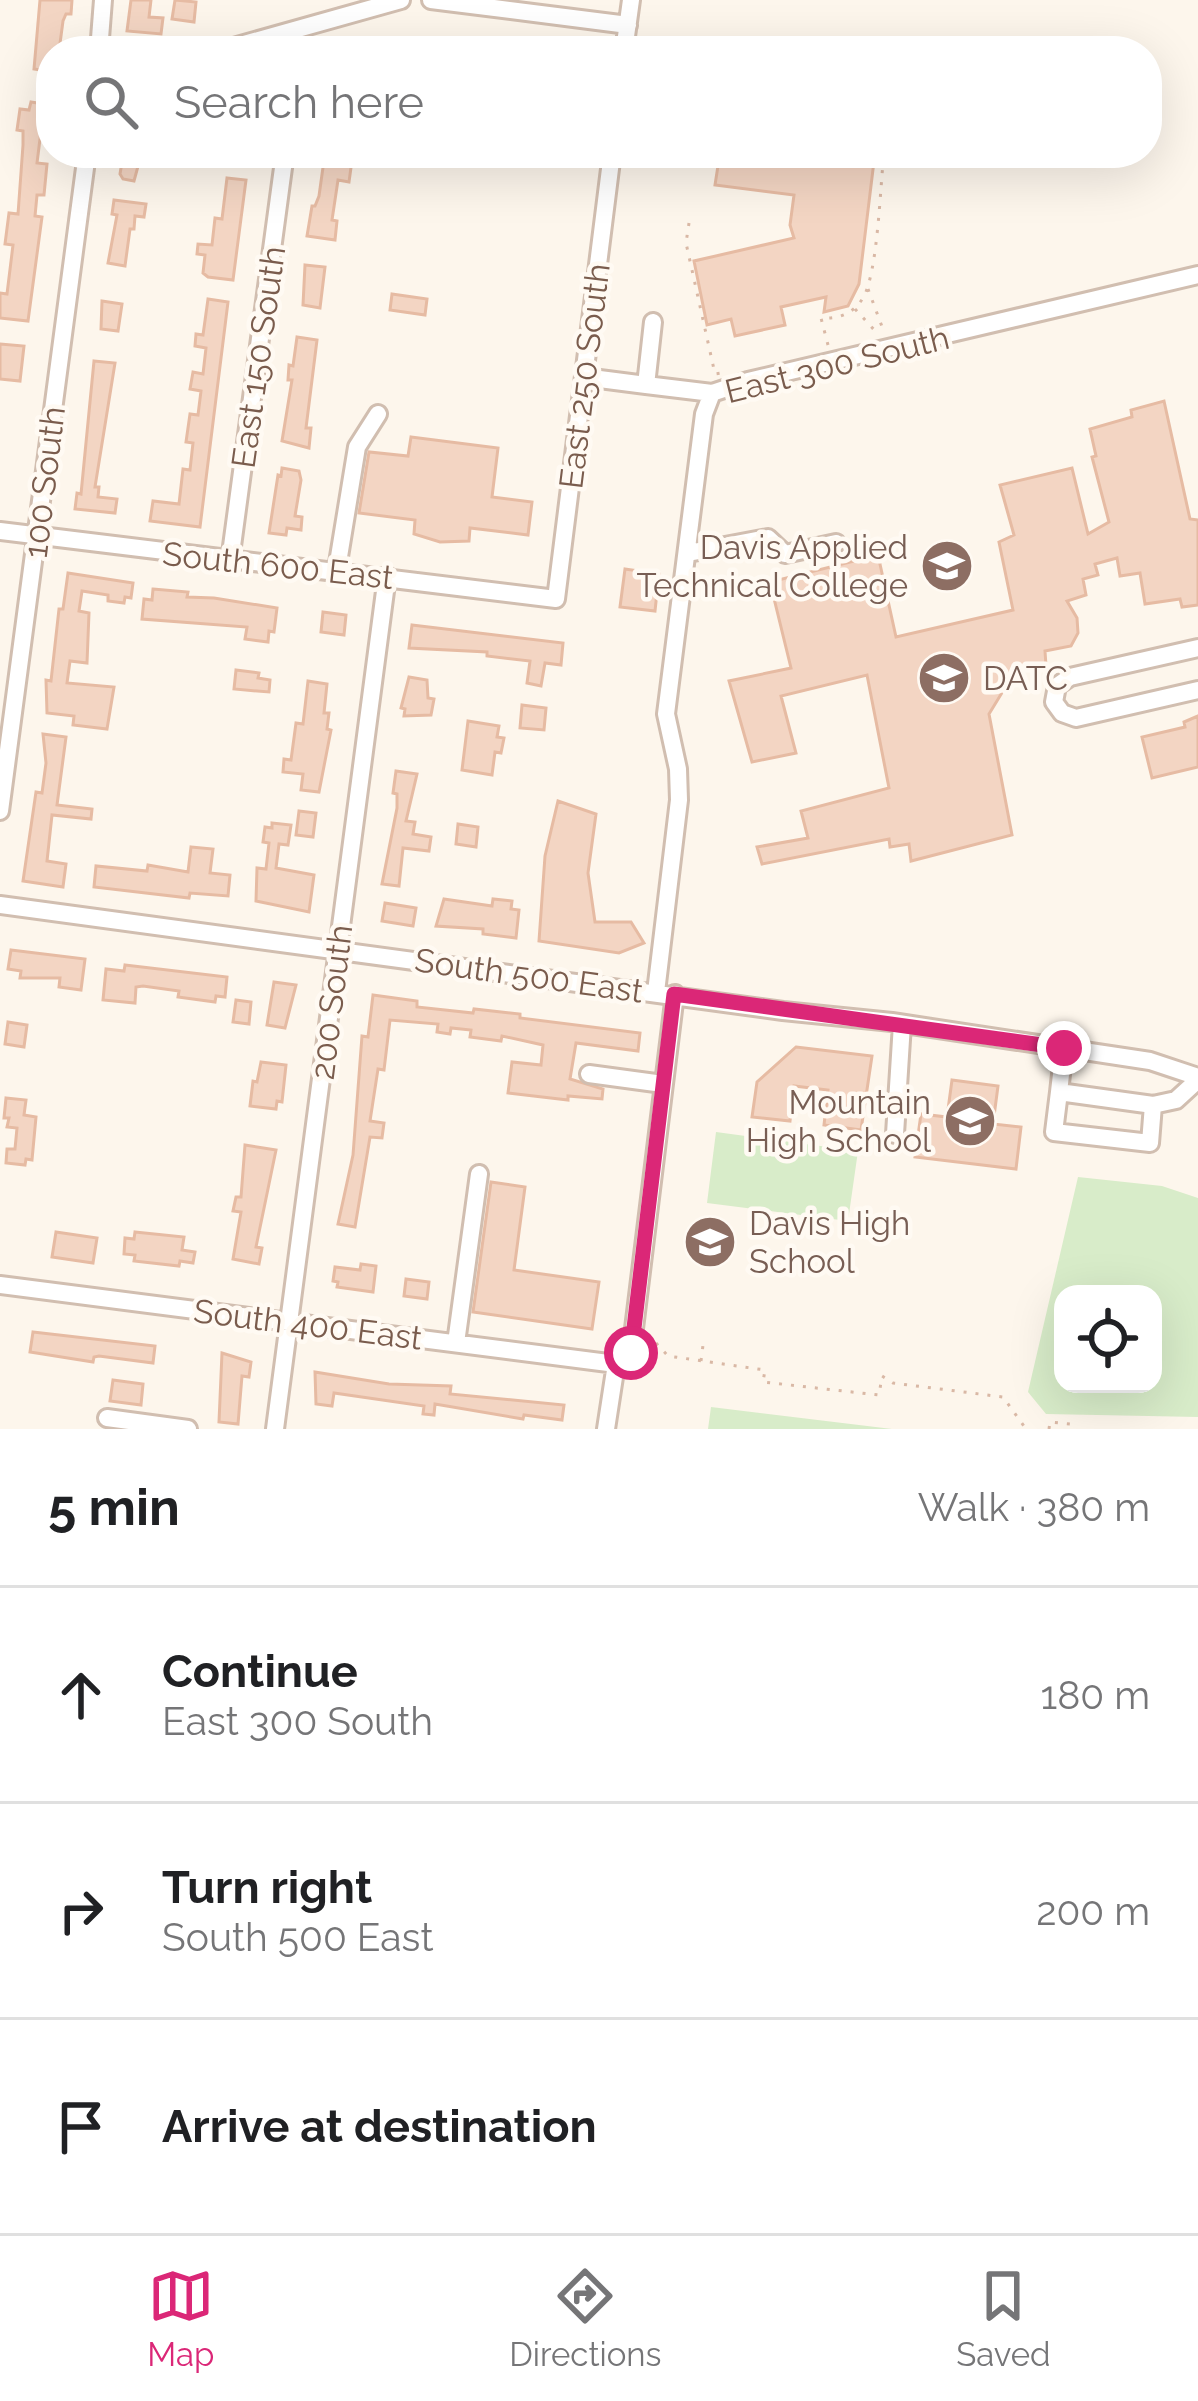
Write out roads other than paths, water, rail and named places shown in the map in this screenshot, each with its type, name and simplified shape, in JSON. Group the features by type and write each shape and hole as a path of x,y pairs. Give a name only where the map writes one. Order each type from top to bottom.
{"street":[{"path":"100,36 103,0"},
{"path":"273,36 401,0"},
{"path":"431,0 628,25"},
{"path":"627,36 632,0"},
{"path":"301,36 302,28"},
{"name":"100 South","path":"0,811 86,168"},
{"name":"East 150 South","path":"230,561 283,168"},
{"name":"East 250 South","path":"556,599 610,168"},
{"name":"East 300 South","path":"606,1429 616,1364 631,1353 663,1084 679,800 678,769 666,714 704,414 712,393 748,380 1198,274"},
{"path":"646,385 653,322"},
{"path":"584,377 712,393"},
{"path":"337,569 357,447 378,414"},
{"name":"South 600 East","path":"0,531 556,599"},
{"path":"688,553 756,538 768,538 785,554 836,543"},
{"name":"200 South","path":"275,1429 387,576"},
{"path":"1198,648 1070,677 1057,686 1054,702 1062,713 1076,718 1198,690"},
{"name":"South 500 East","path":"0,905 902,1024 1150,1061 1198,1079"},
{"path":"895,1134 902,1024"},
{"path":"1064,1048 1054,1132 1150,1143 1154,1105"},
{"path":"589,1074 663,1084"},
{"path":"1059,1092 1154,1105 1176,1100 1198,1079"},
{"path":"456,1343 479,1174"},
{"name":"South 400 East","path":"0,1286 616,1364"},
{"path":"107,1418 188,1429"}],"place":[{"name":"Davis Applied Technical College","path":"947,566"},
{"name":"DATC","path":"944,678"},
{"name":"Mountain High School","path":"970,1121"},
{"name":"Davis High School","path":"710,1242"}]}
